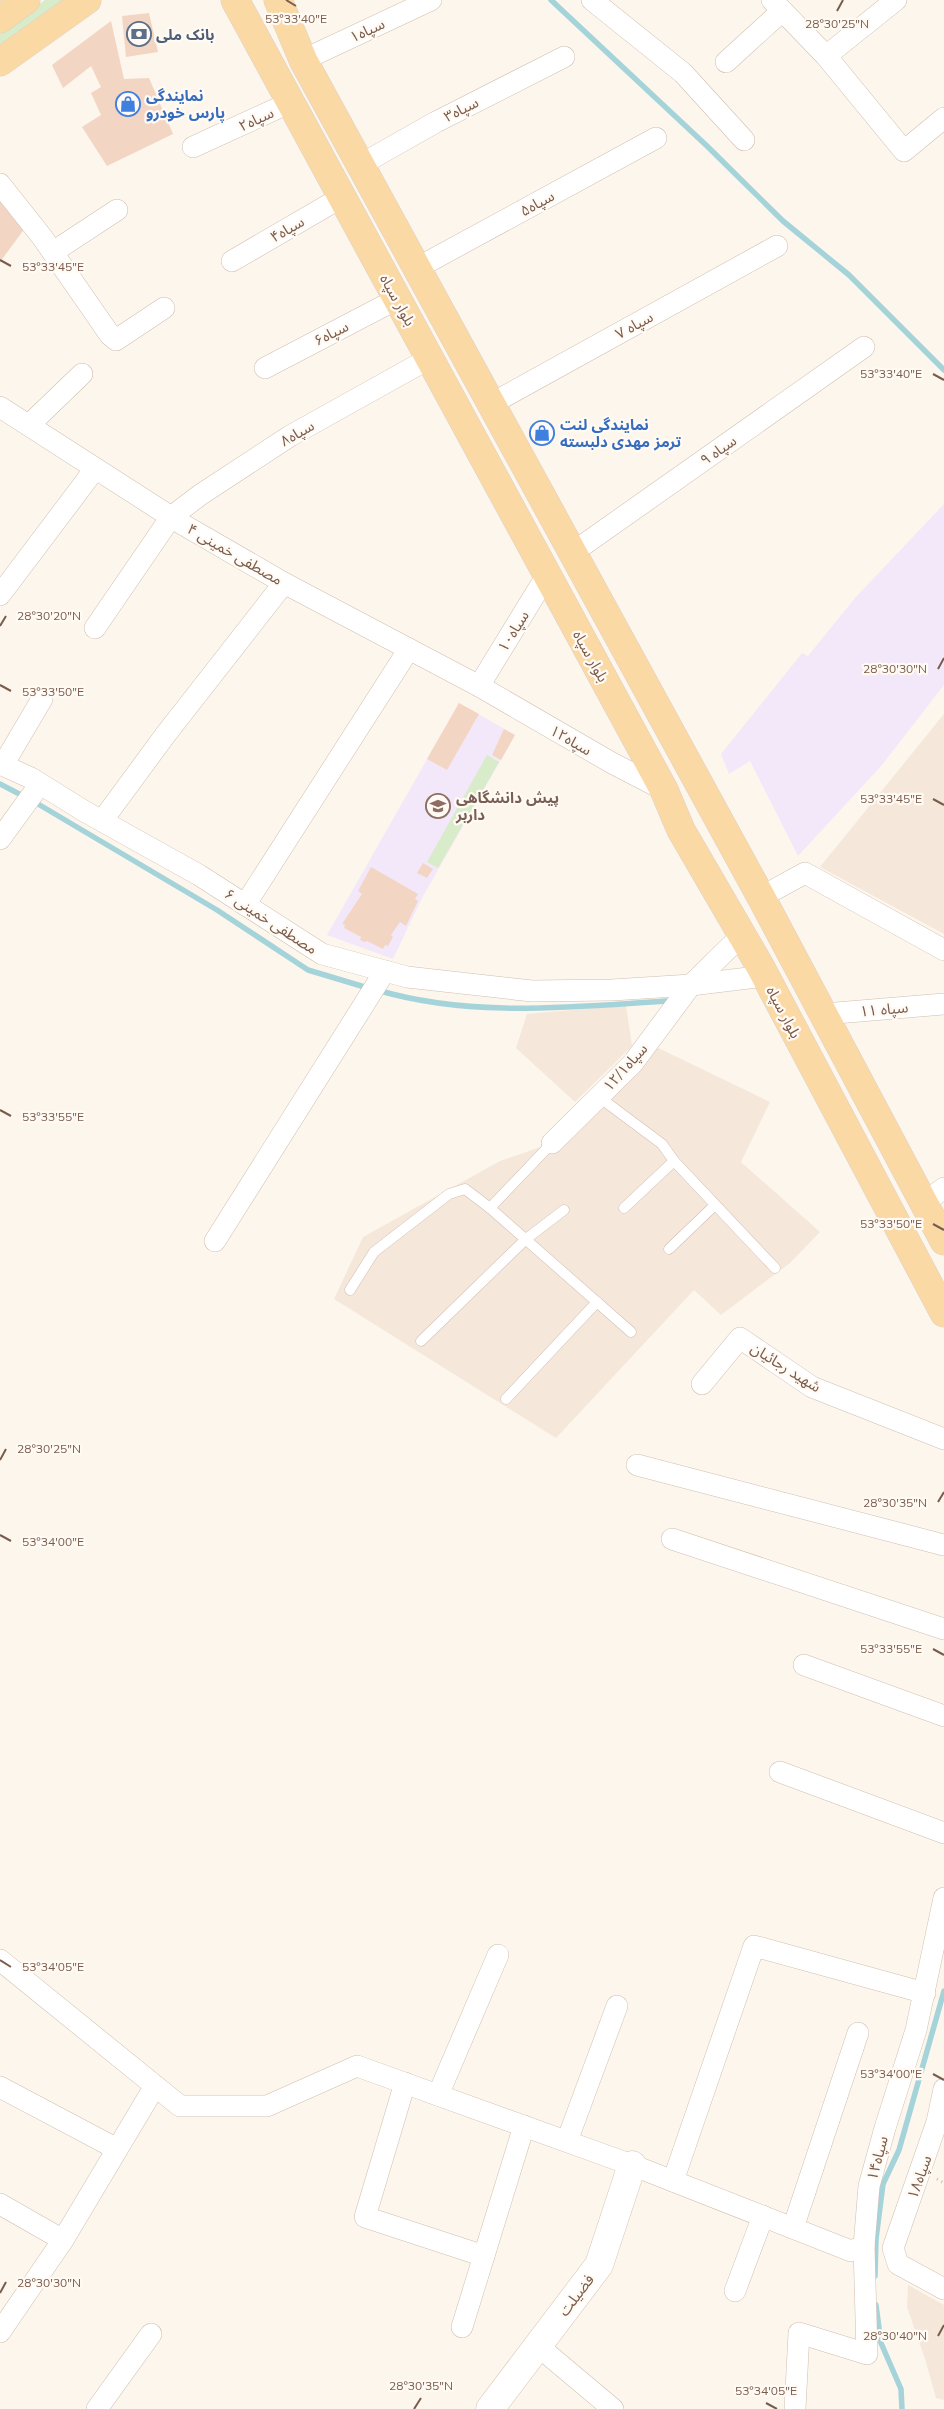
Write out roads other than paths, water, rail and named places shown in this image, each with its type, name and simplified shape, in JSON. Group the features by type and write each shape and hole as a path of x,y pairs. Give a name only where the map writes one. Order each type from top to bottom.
{"main road":[{"path":"0,19 26,0"},
{"path":"0,62 87,0"},
{"name":"بلوار سپاه","path":"278,0 303,60 824,1014 934,1195 944,1241"},
{"name":"بلوار سپاه","path":"234,4 291,102 430,358 664,790 681,830 765,976 944,1312"},
{"path":"664,790 696,779"}],"street":[{"name":"سپاه۱","path":"303,60 431,0"},
{"path":"592,0 683,74 744,140"},
{"path":"826,56 896,0"},
{"path":"726,62 777,5 826,56 904,151 944,118"},
{"name":"سپاه۳","path":"360,165 436,122 564,57"},
{"name":"سپاه۲","path":"193,147 291,102"},
{"name":"سپاه۵","path":"417,268 656,138"},
{"path":"0,184 53,252 110,335 116,340 164,308"},
{"name":"سپاه۴","path":"232,261 342,197"},
{"path":"53,252 117,210"},
{"name":"سپاه ۷","path":"491,404 777,246"},
{"name":"سپاه۶","path":"265,368 397,298"},
{"name":"سپاه ۹","path":"572,554 864,347"},
{"name":"سپاه۸","path":"95,628 171,517 200,495 290,436 430,358"},
{"path":"29,426 82,374"},
{"name":"مصطفی خمینی ۴","path":"0,407 171,517 284,583 479,686"},
{"path":"0,595 96,468"},
{"name":"سپاه۱۰","path":"479,686 547,575"},
{"path":"102,821 166,734 284,583"},
{"path":"245,905 408,649"},
{"name":"سپاه۱۲","path":"479,686 612,763 664,790"},
{"path":"1,764 42,699"},
{"name":"مصطفی خمینی ۶","path":"1,764 40,784 199,875 322,954 407,977 532,991 612,990 691,985"},
{"path":"0,839 40,784"},
{"path":"761,898 806,873 944,950"},
{"name":"سپاه۱۲/۱","path":"552,1143 633,1063 691,985 742,935"},
{"path":"215,1241 386,971"},
{"path":"691,985 765,976"},
{"name":"سپاه ۱۱","path":"824,1014 944,1004"},
{"name":"شهید رجائیان","path":"702,1384 740,1338 812,1388 944,1439"},
{"path":"637,1465 944,1545"},
{"path":"672,1539 944,1629"},
{"path":"804,1665 944,1716"},
{"path":"780,1772 944,1833"},
{"name":"سپاه۱۴","path":"795,2409 799,2333 867,2354 864,2246 869,2186 940,1946 944,1898"},
{"path":"673,2181 754,1946 925,1992"},
{"path":"438,2095 498,1955"},
{"path":"0,1960 180,2106 267,2106 358,2066 632,2165 851,2251 864,2246"},
{"path":"567,2141 617,2006"},
{"path":"793,2228 858,2033"},
{"path":"405,2083 365,2217 484,2256"},
{"path":"0,2332 63,2240 155,2086"},
{"path":"0,2087 117,2149"},
{"name":"سپاه۱۸","path":"944,2089 934,2132 893,2248 898,2264 944,2289"},
{"path":"462,2327 524,2126"},
{"name":"فضیلت","path":"490,2409 599,2265 632,2165"},
{"path":"0,2204 63,2240"},
{"path":"735,2291 763,2216"},
{"path":"97,2409 151,2334"},
{"path":"538,2346 613,2409"}],"lane":[{"path":"599,1097 662,1144 674,1161 775,1268"},
{"path":"490,1208 552,1143"},
{"path":"624,1208 674,1161"},
{"path":"350,1290 374,1252 449,1194 465,1189 526,1239 631,1332"},
{"path":"669,1249 715,1205"},
{"path":"421,1341 526,1239 564,1210"},
{"path":"506,1399 597,1302"}],"waterway":[{"path":"551,0 707,146 783,221 849,275 944,370"},
{"path":"0,784 25,797"},
{"path":"33,801 217,910 308,970 368,988"},
{"path":"377,990 413,999 485,1007 557,1008 666,1001"},
{"path":"875,2276 876,2239 883,2184 899,2150 944,1991"},
{"path":"876,2305 881,2343 901,2389 902,2409"}],"place":[{"name":"بانک ملی","path":"139,34"},
{"name":"نمایندگی پارس خودرو","path":"128,104"},
{"name":"نمایندگی لنت ترمز مهدی دلبسته","path":"542,433"},
{"name":"پیش دانشگاهی داربر","path":"438,806"}]}
